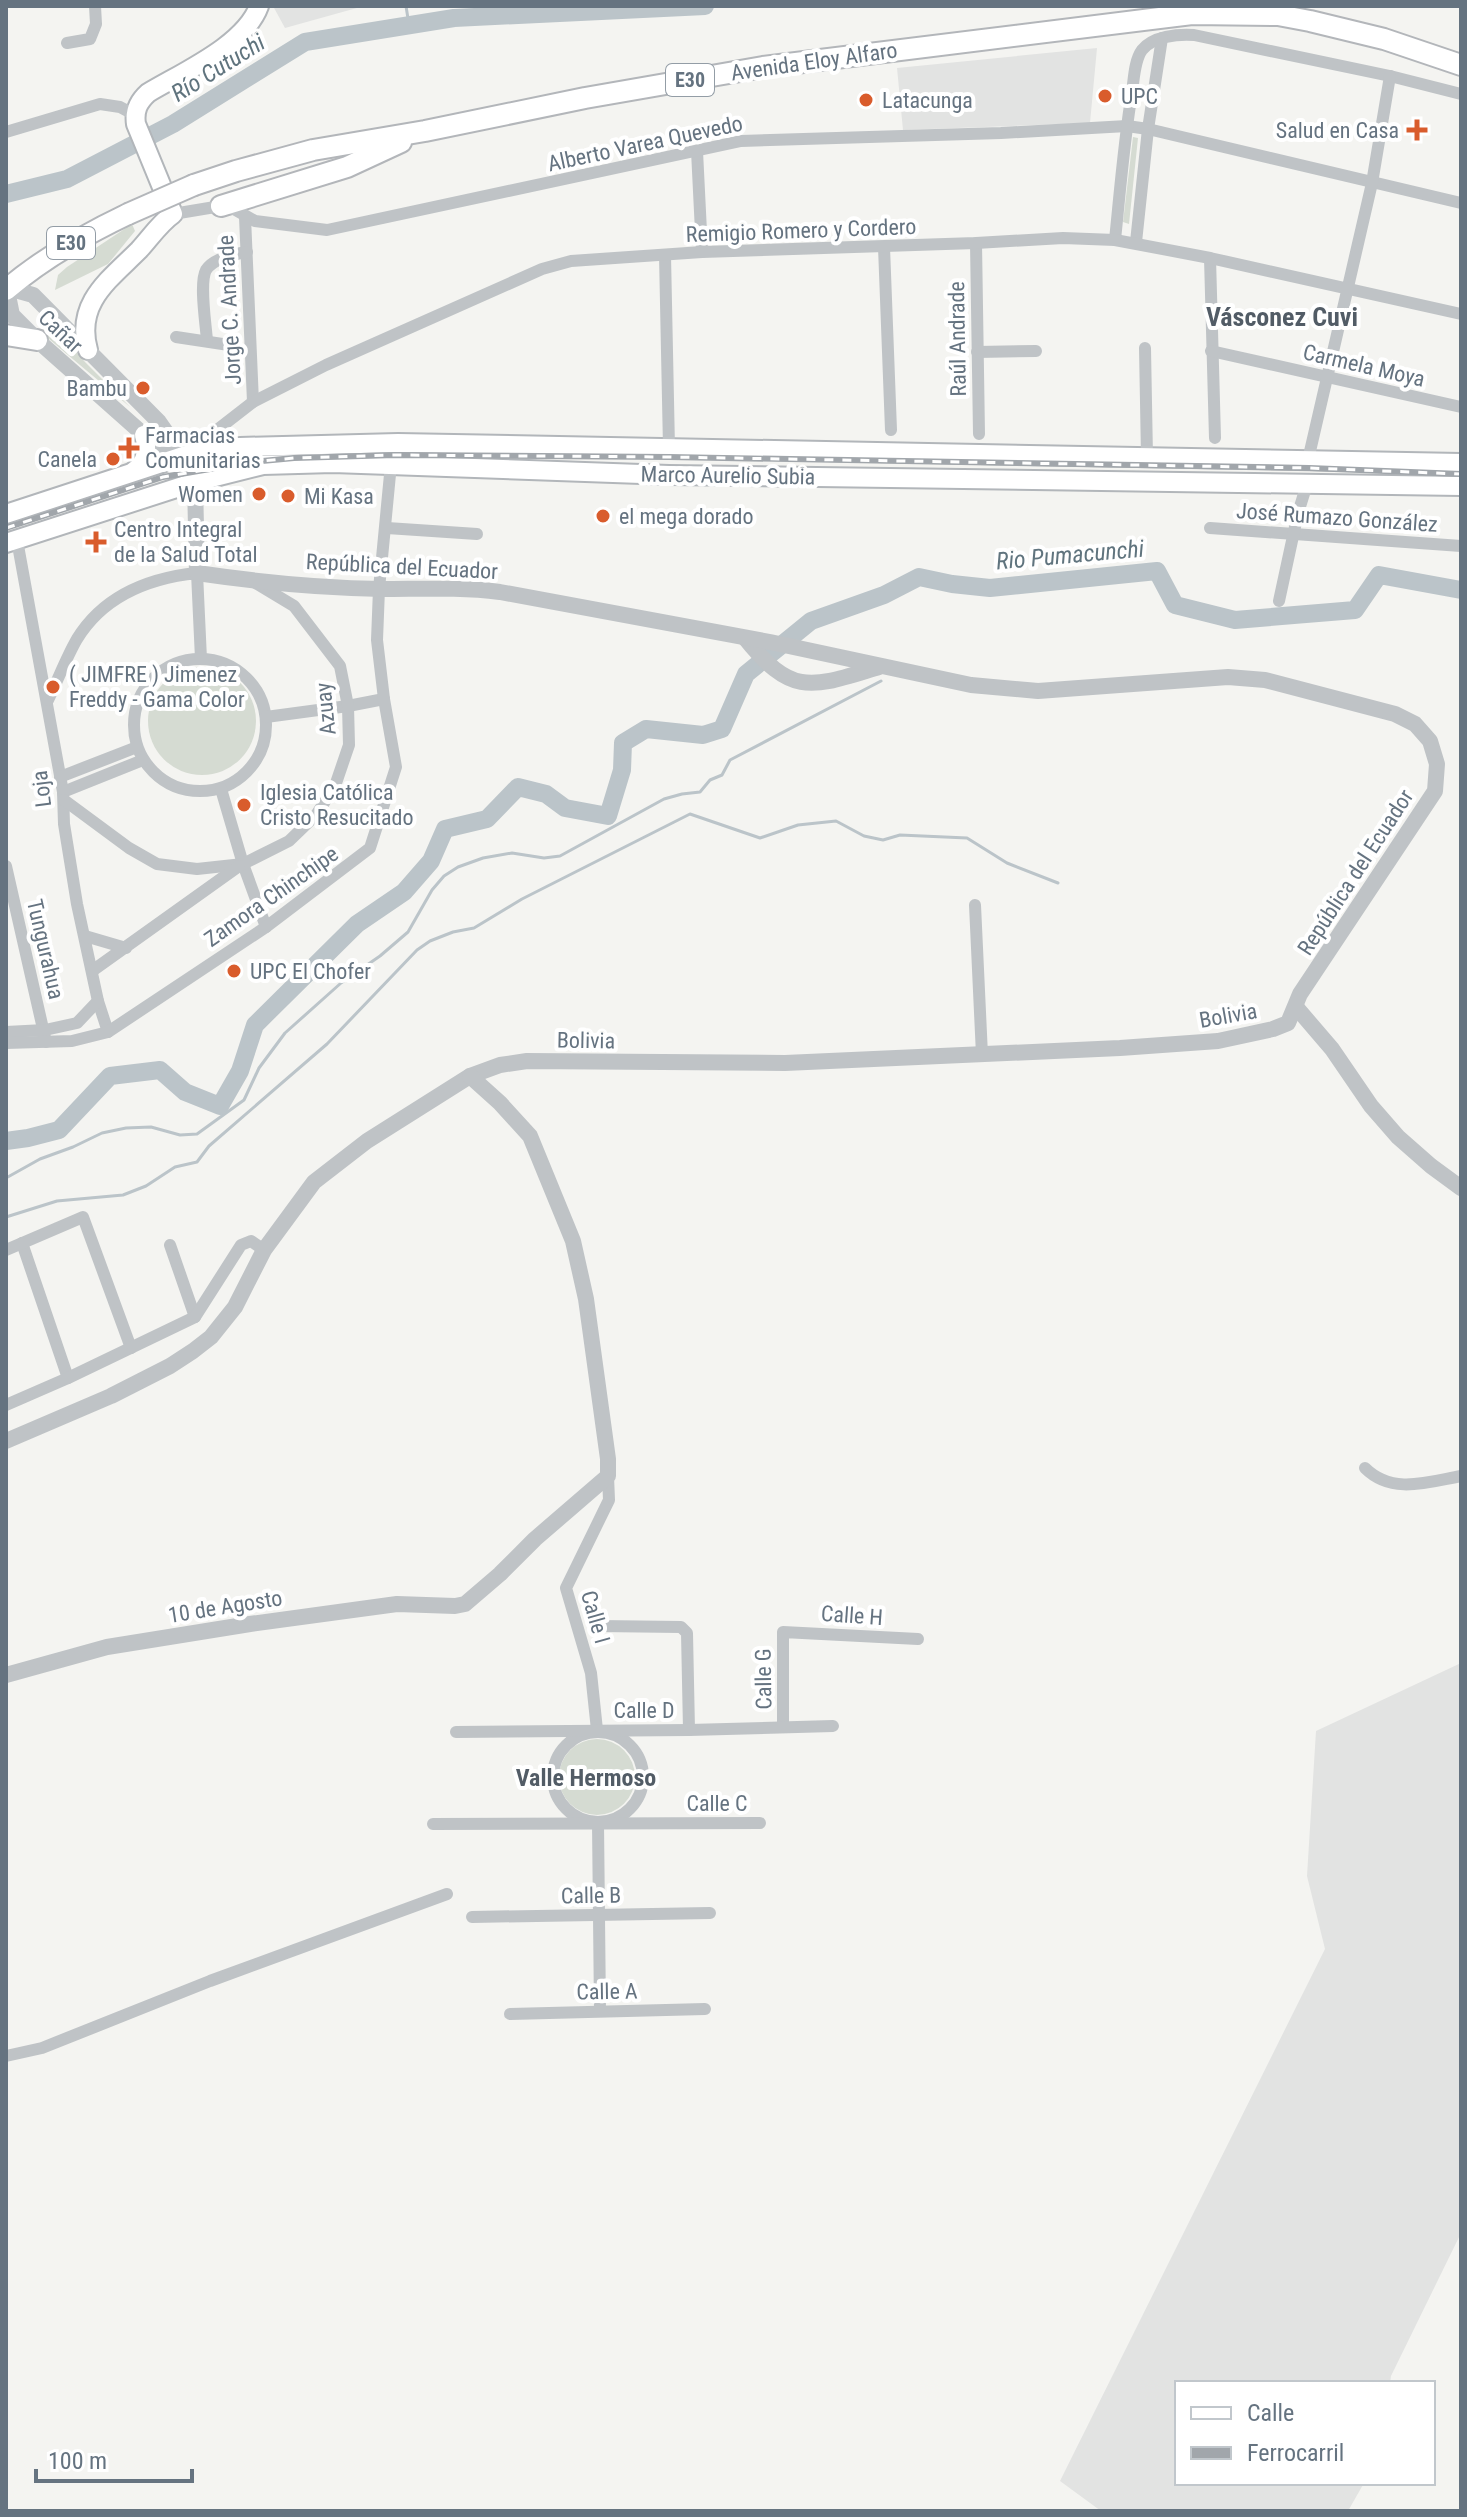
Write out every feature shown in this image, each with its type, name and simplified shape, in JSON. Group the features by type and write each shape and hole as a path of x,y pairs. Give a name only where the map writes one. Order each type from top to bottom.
{"main road":[{"path":"88,350 84,323 92,301 173,214 138,124 140,101 241,35 252,23 259,6"},
{"name":"Avenida Eloy Alfaro","path":"7,288 64,247 128,214 194,185 236,171 313,150 763,67 1192,14 1278,15 1310,21 1384,39 1461,65"},
{"path":"221,206 347,167 425,131"},
{"path":"6,335 37,340"},
{"path":"216,432 225,449"},
{"path":"133,472 141,467 146,454 144,435"},
{"name":"Marco Aurelio Subia","path":"6,514 183,456 240,447 398,443 1461,463"},
{"name":"Marco Aurelio Subia","path":"12,542 195,482 263,465 391,464 669,475 1461,486"}],"street":[{"path":"67,43 90,39 96,24 95,6"},
{"path":"1115,240 1127,126 1138,61 1143,49 1162,38 1194,35 1461,94"},
{"path":"1136,242 1162,38"},
{"path":"1308,460 1372,183 1390,76"},
{"path":"6,132 100,104 120,107 138,124"},
{"name":"Alberto Varea Quevedo","path":"221,206 234,209 245,217 327,230 741,141 1127,126 1461,203"},
{"path":"697,151 702,252"},
{"path":"173,214 221,206"},
{"name":"Jorge C. Andrade","path":"245,217 253,402"},
{"name":"Remigio Romero y Cordero","path":"183,456 253,402 326,365 542,269 571,261 702,252 1063,238 1115,240 1136,242 1461,314"},
{"name":"Raúl Andrade","path":"976,243 979,434"},
{"path":"884,247 891,430"},
{"path":"207,341 205,271 212,263 247,252"},
{"path":"665,255 669,448"},
{"path":"1210,258 1215,438"},
{"name":"Cañar","path":"183,456 144,435 37,340 12,315 7,288 33,295 159,422 183,456 193,473 201,659"},
{"path":"176,337 229,345"},
{"path":"1145,348 1147,457"},
{"path":"977,352 1036,351"},
{"name":"Carmela Moya","path":"1211,351 1461,407"},
{"name":"Zamora Chinchipe","path":"108,1032 266,927 370,848 397,765 384,699 377,640 391,464"},
{"path":"1279,601 1307,484"},
{"path":"387,528 477,534"},
{"name":"José Rumazo González","path":"1210,528 1461,546"},
{"name":"Loja","path":"12,542 47,701 63,796 64,824 85,936 98,1001 108,1032"},
{"path":"47,701 78,637 105,606 134,588 164,576 197,573"},
{"name":"República del Ecuador","path":"197,573 252,581 379,589 500,592 770,642 971,685 1038,691 1228,677 1265,680 1395,714 1415,724 1430,741 1437,764 1435,791 1300,994 1296,1007"},
{"name":"Azuay","path":"63,796 129,848 157,864 197,869 243,864 289,841 316,815 335,786 349,745 348,706 340,666 294,606 252,581"},
{"name":"República del Ecuador","path":"745,638 781,676 796,682 837,679 883,666"},
{"path":"201,659 224,663 244,676 259,694 266,717 265,740 256,761 241,778 221,789 197,792 173,786 153,772 137,747 135,716 147,686 170,666 201,659"},
{"path":"266,717 384,699"},
{"path":"60,777 137,747"},
{"path":"63,796 143,760"},
{"path":"221,789 266,927"},
{"path":"92,971 243,864"},
{"name":"Tungurahua","path":"6,866 46,1036"},
{"path":"975,905 982,1055"},
{"path":"85,936 126,948"},
{"path":"6,1043 46,1036 77,1023 98,1001"},
{"path":"1296,1007 1398,1137 1461,1188"},
{"name":"Bolivia","path":"6,1441 111,1396 193,1351 211,1337 235,1307 264,1250 314,1182 367,1141 470,1076 500,1065 527,1061 785,1063 1218,1041 1288,1023 1296,1007"},
{"path":"6,1032 72,1041 108,1032"},
{"path":"470,1076 530,1136 573,1241 586,1299 608,1476"},
{"path":"6,1250 83,1217 131,1348"},
{"path":"6,1405 195,1317 241,1245 251,1241 264,1250"},
{"path":"22,1243 68,1378"},
{"path":"170,1245 195,1317"},
{"path":"1365,1468 1376,1477 1395,1485 1461,1476"},
{"name":"10 de Agosto","path":"6,1675 107,1647 250,1624 397,1604 455,1606 473,1599 535,1539 608,1476"},
{"name":"Calle I","path":"597,1730 591,1673 566,1588 609,1500 608,1476"},
{"path":"598,1626 685,1629 689,1730"},
{"name":"Calle H","path":"783,1632 918,1639"},
{"name":"Calle G","path":"783,1632 783,1726"},
{"name":"Calle D","path":"456,1732 833,1726"},
{"path":"597,1730 622,1738 632,1746 643,1769 640,1795 633,1806 623,1815 598,1823 574,1815 564,1807 557,1796 553,1771 563,1748 573,1739 597,1730"},
{"path":"598,1823 600,2011"},
{"name":"Calle C","path":"433,1824 760,1823"},
{"path":"6,2056 42,2048 210,1981 447,1894"},
{"name":"Calle B","path":"472,1917 710,1913"},
{"name":"Calle A","path":"510,2014 705,2009"}],"shaded area":[{"path":"273,6 364,6 285,28"},
{"path":"1097,48 1090,123 903,130 897,68"},
{"path":"1133,137 1138,138 1129,224 1123,222"},
{"path":"132,224 135,231 108,264 55,290 58,275 67,267"},
{"path":"49,324 130,407 43,334 42,329"},
{"path":"202,667 223,671 240,683 252,700 256,721 252,742 240,759 223,771 202,775 181,771 164,759 152,742 148,721 152,700 164,683 181,671"},
{"path":"1461,1663 1461,2233 1390,2381 1175,2381 1175,2485 1363,2485 1348,2511 1101,2511 1060,2481 1325,1949 1307,1876 1316,1731"},
{"path":"597,1739 612,1742 624,1750 632,1762 635,1777 632,1792 624,1804 612,1812 597,1815 582,1812 570,1804 562,1792 559,1777 562,1762 570,1750 582,1742"}],"waterway":[{"path":"406,6 409,25"},
{"name":"Río Cutuchi","path":"6,194 67,179 173,124 305,42 454,18 705,6"},
{"name":"Rio Pumacunchi","path":"6,1141 59,1130 110,1076 160,1070 185,1092 220,1106 240,1071 255,1025 357,924 404,892 431,861 445,829 487,819 518,787 546,794 565,808 608,816 622,770 623,743 646,729 703,735 722,729 746,674 811,621 884,595 919,577 990,588 1157,571 1175,605 1235,620 1355,610 1379,575 1461,590"},
{"path":"6,1178 40,1159 102,1133 151,1127 180,1135 197,1134 244,1100 259,1068 285,1033 341,983 408,932 432,890 444,876 483,858 512,853 544,858 560,856 664,799 700,792 710,780 722,775 730,760 881,681"},
{"path":"6,1217 57,1201 123,1195 146,1186 175,1167 197,1162 209,1146 327,1044 417,950 453,932 474,928 522,899 690,814 760,838 798,825 836,821 864,836 883,840 900,835 967,838 1007,863 1058,883"}],"railway":[{"path":"6,528 163,477 294,458 395,455 669,457 1309,468 1461,474"}],"place":[{"name":"UPC","path":"1105,96"},
{"name":"Latacunga","path":"866,100"},
{"name":"Salud en Casa","path":"1417,130"},
{"name":"Bambu","path":"143,388"},
{"name":"Farmacias Comunitarias","path":"129,448"},
{"name":"Canela","path":"113,459"},
{"name":"Women","path":"259,494"},
{"name":"Mi Kasa","path":"288,496"},
{"name":"el mega dorado","path":"603,516"},
{"name":"Centro Integral de la Salud Total","path":"96,542"},
{"name":"( JIMFRE ) Jimenez Freddy - Gama Color","path":"53,687"},
{"name":"Iglesia Católica Cristo Resucitado","path":"244,805"},
{"name":"UPC El Chofer","path":"234,971"}],"district":[{"name":"Vásconez Cuvi","path":"1282,317"},
{"name":"Valle Hermoso","path":"586,1778"}]}
